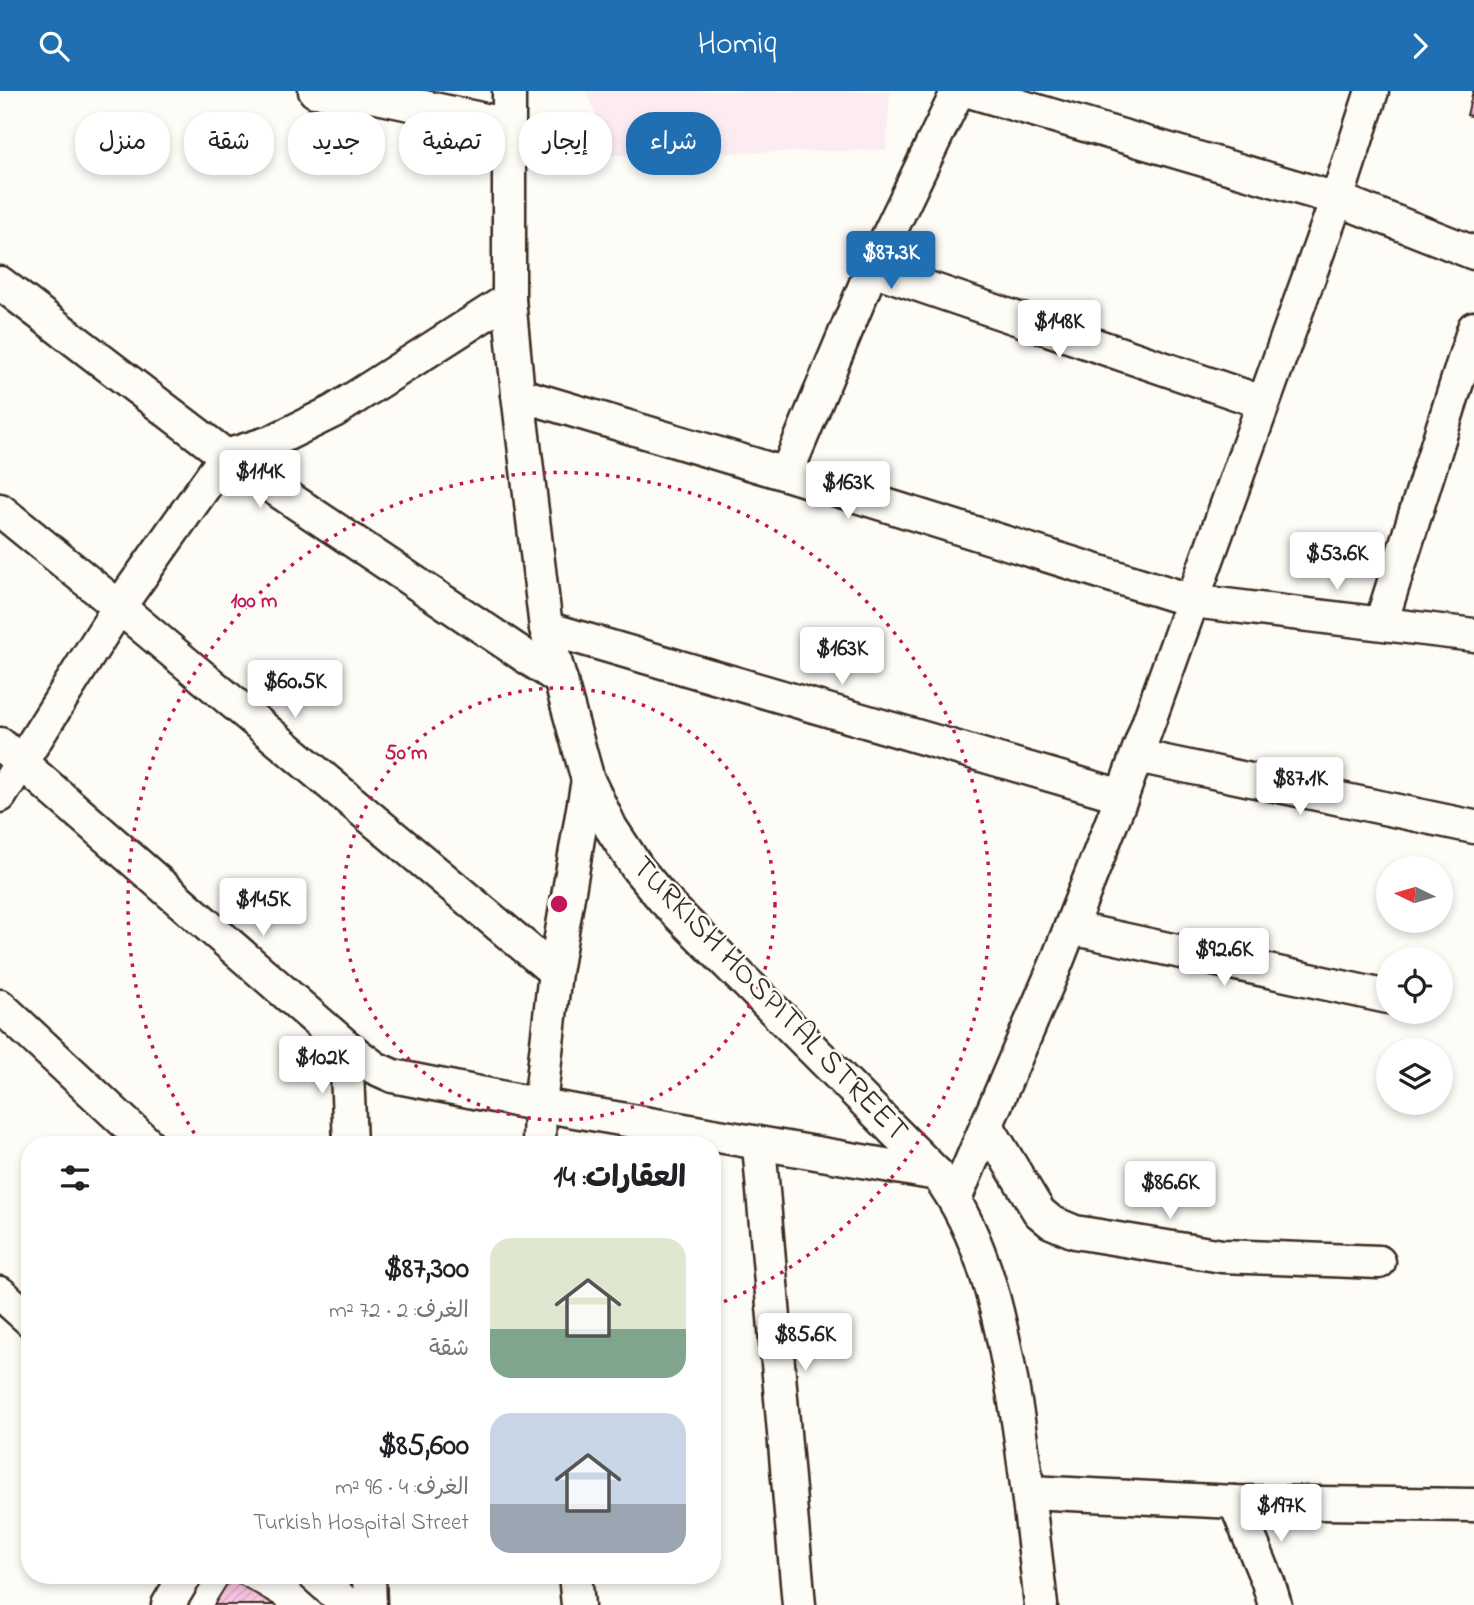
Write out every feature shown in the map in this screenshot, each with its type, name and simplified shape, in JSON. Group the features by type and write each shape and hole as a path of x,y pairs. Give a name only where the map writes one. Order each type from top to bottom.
{"street":[{"path":"315,91 377,97 509,125"},
{"name":"TURKISH HOSPITAL STREET","path":"509,91 509,299 518,394 546,628 588,780 611,828 638,869 664,900 937,1174 956,1199 977,1248 995,1301 1008,1358 1029,1492 1041,1605"},
{"path":"786,474 872,269 958,91"},
{"path":"969,91 1336,199 1474,253"},
{"path":"956,1199 1071,927 1122,796 1336,199 1372,91"},
{"path":"872,269 1262,402"},
{"path":"0,283 226,456 561,680"},
{"path":"0,796 11,753 226,456 271,442 334,411 509,299"},
{"path":"1381,624 1474,328"},
{"path":"518,394 1193,601 1474,635"},
{"path":"0,510 555,972"},
{"path":"546,628 1122,796"},
{"path":"11,753 346,1046 375,1068 393,1076 710,1136"},
{"path":"1137,756 1474,827"},
{"path":"539,1136 540,1105 555,972 588,780"},
{"path":"1071,927 1376,994"},
{"path":"0,1006 139,1136"},
{"path":"346,1046 350,1136"},
{"path":"987,1126 1039,1212 1060,1227 1075,1232 1222,1256 1379,1262"},
{"path":"721,1138 937,1174"},
{"path":"760,1145 799,1605"},
{"path":"0,1293 21,1311"},
{"path":"1029,1492 1236,1502 1474,1505"},
{"path":"1236,1502 1275,1605"},
{"path":"168,1605 181,1584"},
{"path":"324,1584 348,1605"},
{"path":"369,1584 370,1605"},
{"path":"576,1584 578,1605"}],"shaded area":[{"path":"586,91 890,91 886,150 721,153 721,112 626,112 626,155 613,155 612,112 595,112"}],"building":[{"path":"1474,91 1474,117 1467,115"},
{"path":"227,1584 239,1584 275,1605 214,1605"}]}
